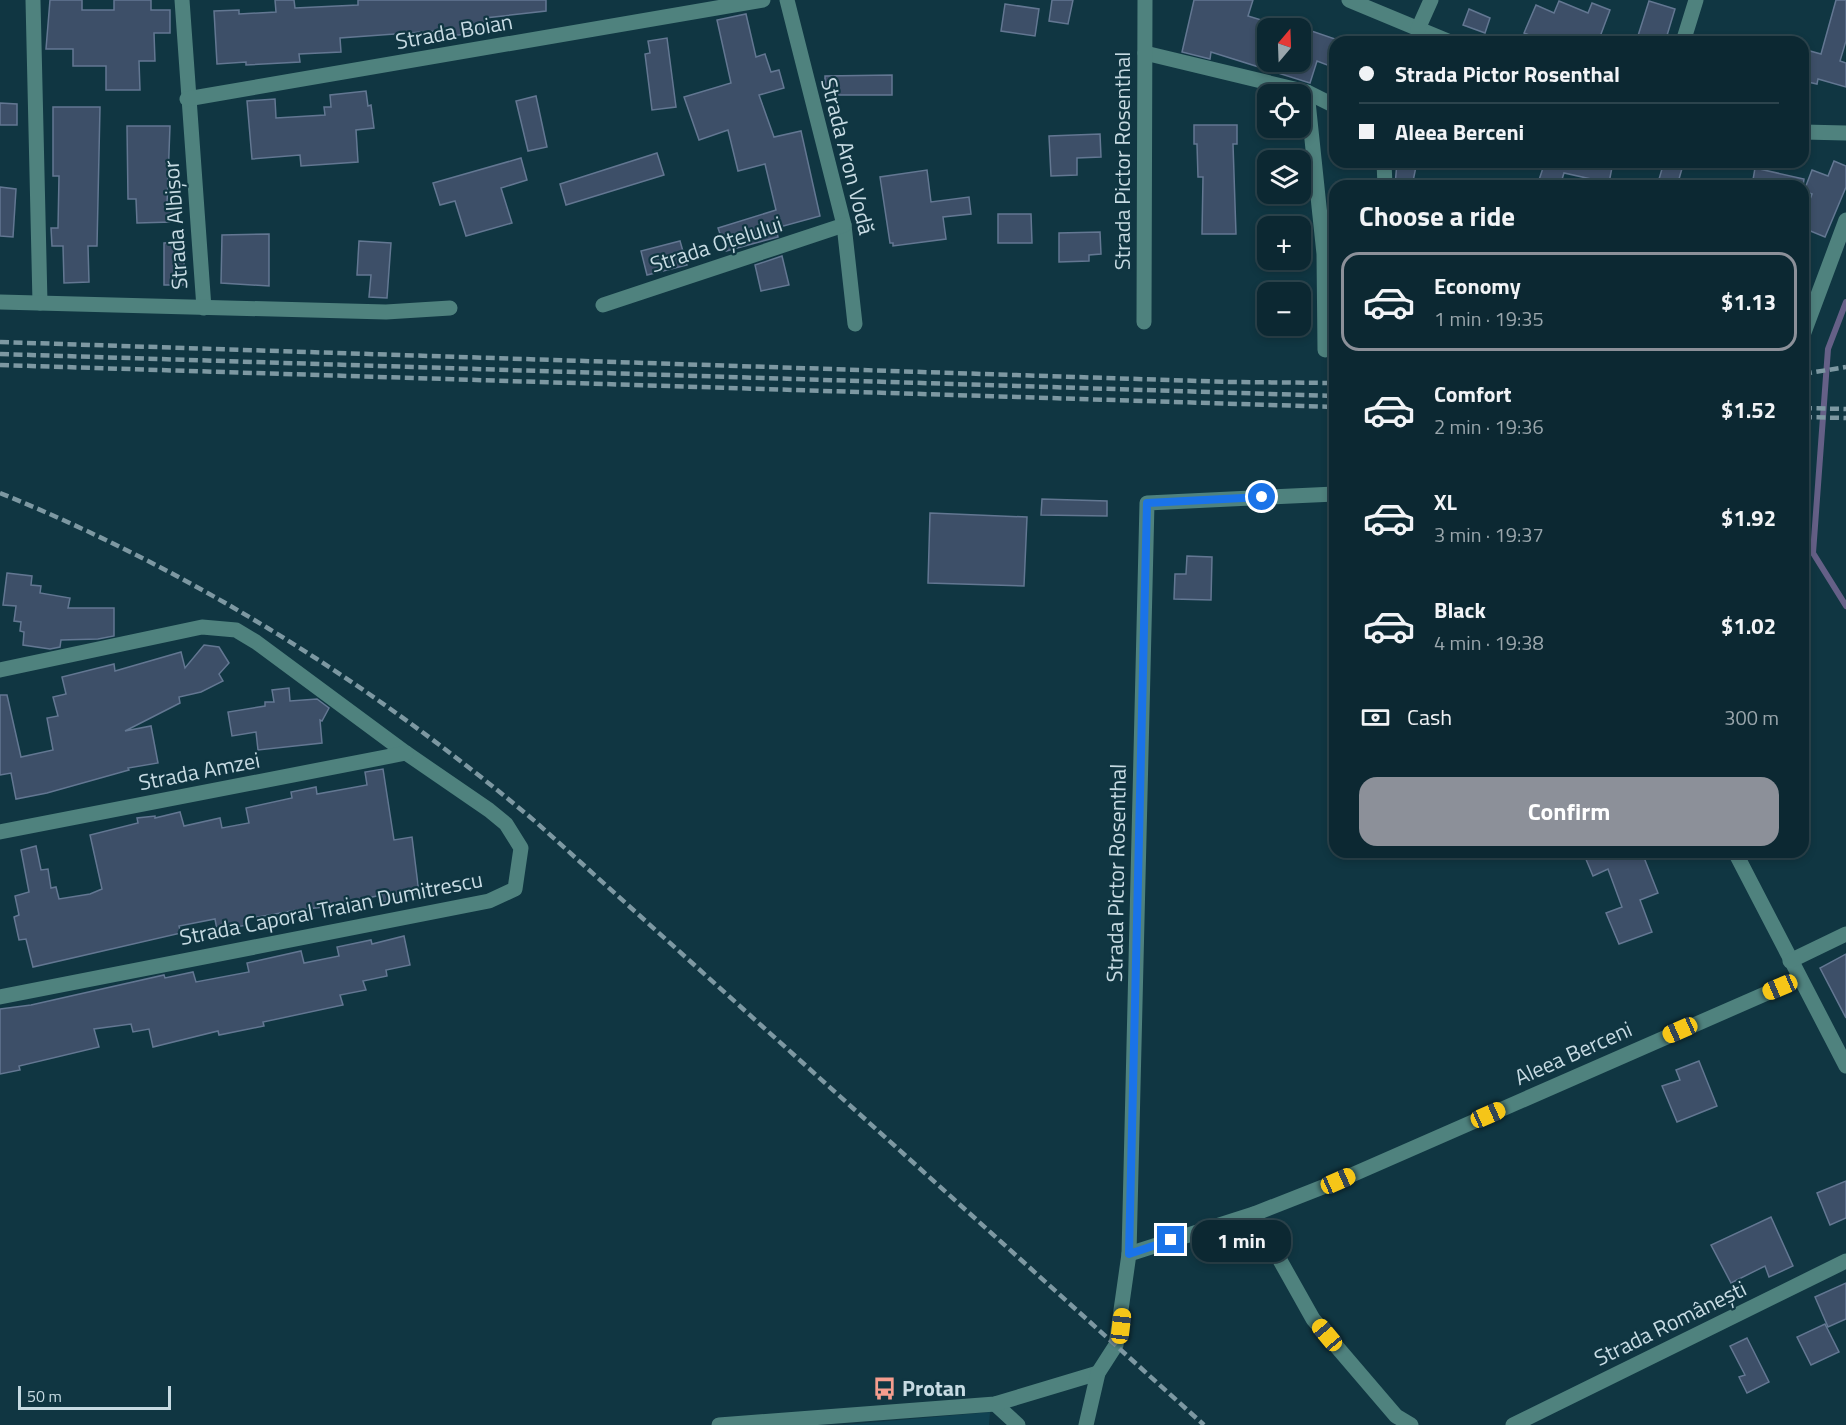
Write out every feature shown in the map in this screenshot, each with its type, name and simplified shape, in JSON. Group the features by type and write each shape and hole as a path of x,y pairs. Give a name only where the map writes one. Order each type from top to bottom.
{"street":[{"path":"33,0 40,303"},
{"name":"Strada Albișor","path":"182,0 187,99 204,308 386,312 450,308"},
{"name":"Strada Boian","path":"187,99 763,0"},
{"name":"Strada Aron Vodă","path":"787,0 844,225 855,324"},
{"name":"Strada Pictor Rosenthal","path":"1144,322 1145,0"},
{"path":"1349,0 1435,36"},
{"path":"1418,29 1431,0"},
{"path":"1685,36 1696,0"},
{"path":"1145,53 1274,84"},
{"path":"1311,94 1329,103"},
{"path":"1311,130 1324,254 1325,350"},
{"path":"1809,132 1846,133"},
{"path":"1809,319 1846,220"},
{"name":"Strada Oțelului","path":"603,305 844,225"},
{"path":"0,302 204,308"},
{"name":"Strada Pictor Rosenthal","path":"1086,1425 1098,1374 1116,1345 1129,1254 1147,503 1329,494"},
{"path":"0,670 202,627 236,630 312,682 406,753"},
{"name":"Strada Amzei","path":"0,832 406,753"},
{"name":"Strada Caporal Traian Dumitrescu","path":"0,997 489,901 515,890 521,848 506,824 406,753"},
{"path":"1738,858 1846,1066"},
{"path":"1790,961 1846,934"},
{"name":"Aleea Berceni","path":"1129,1254 1254,1214 1338,1181 1799,979"},
{"path":"1254,1214 1313,1318 1396,1416 1411,1425"},
{"name":"Strada Românești","path":"1513,1425 1846,1261"},
{"path":"719,1425 995,1404 1098,1374"},
{"path":"995,1404 1018,1425"}],"shaded area":[{"path":"990,1412 989,1425 843,1425"}],"building":[{"path":"50,0 82,0 82,10 114,10 114,0 151,0 151,10 170,10 170,33 154,33 155,61 139,61 140,90 106,90 106,66 73,66 73,49 46,49"},
{"path":"275,0 294,0 295,8 358,5 358,0 546,0 546,11 485,18 487,31 437,38 436,31 340,38 341,52 299,54 300,62 217,64 214,11 239,10 239,14 276,12"},
{"path":"1052,0 1073,0 1068,24 1049,21"},
{"path":"1194,0 1253,0 1248,16 1257,19 1257,66 1211,52 1210,59 1182,52"},
{"path":"1836,0 1846,0 1846,41 1840,61 1846,63 1846,87 1818,79 1817,84 1809,82 1809,51 1821,54"},
{"path":"1559,1 1588,13 1592,3 1610,10 1600,36 1532,36 1524,33 1536,5 1554,13"},
{"path":"1649,1 1675,9 1667,36 1638,36"},
{"path":"1005,4 1039,9 1035,36 1001,31"},
{"path":"1469,9 1490,18 1485,33 1463,25"},
{"path":"746,14 756,57 765,54 771,72 779,70 784,88 759,95 774,137 801,131 820,216 776,228 778,237 726,251 718,228 776,210 765,164 738,171 728,130 699,140 684,97 731,83 717,20"},
{"path":"1311,31 1329,37 1329,66 1317,61 1310,83 1275,72 1311,72"},
{"path":"667,38 676,107 652,110 645,54 650,53 648,41"},
{"path":"892,75 892,95 825,95 825,76"},
{"path":"366,91 368,106 371,105 374,128 356,130 358,162 301,166 300,155 252,159 247,101 275,99 276,118 325,115 324,107 331,107 330,95"},
{"path":"536,96 547,147 528,151 516,101"},
{"path":"0,103 17,104 17,125 0,125"},
{"path":"53,107 100,107 97,246 88,246 89,282 64,283 63,246 52,246 51,228 58,228 59,176 53,176"},
{"path":"1194,125 1237,125 1237,144 1233,144 1236,234 1202,234 1203,177 1198,177"},
{"path":"127,126 170,126 167,205 172,205 172,222 137,223 136,199 128,199"},
{"path":"1100,134 1101,157 1077,158 1077,175 1051,176 1049,136"},
{"path":"657,153 664,175 566,205 560,184"},
{"path":"521,158 527,180 501,188 512,223 466,236 455,201 440,205 433,183"},
{"path":"1834,161 1846,166 1846,187 1825,237 1809,230 1809,202 1812,194 1809,193 1808,180 1812,170 1828,176"},
{"path":"1396,168 1416,168 1413,180 1396,180"},
{"path":"1543,168 1612,168 1610,180 1596,180 1564,173 1562,180 1539,180"},
{"path":"1662,168 1682,168 1679,180 1659,180"},
{"path":"1755,168 1804,179 1804,180 1753,180"},
{"path":"927,170 931,202 969,197 971,214 943,217 946,239 893,246 893,243 890,243 880,177"},
{"path":"0,187 16,189 13,237 0,236"},
{"path":"998,214 1031,214 1032,243 998,243"},
{"path":"1100,232 1101,254 1089,255 1089,261 1059,262 1059,233"},
{"path":"269,234 269,286 221,283 222,235"},
{"path":"359,241 391,243 387,298 369,297 371,275 357,275"},
{"path":"680,241 687,265 647,275 641,251"},
{"path":"184,242 184,285 164,285 164,243"},
{"path":"782,256 789,285 761,291 755,265"},
{"path":"1042,499 1107,501 1107,516 1041,515"},
{"path":"930,513 1027,517 1024,586 928,583"},
{"path":"1187,556 1212,557 1211,600 1174,599 1175,574 1186,574"},
{"path":"7,573 32,576 31,585 41,586 40,593 70,598 68,608 114,608 114,636 61,640 60,647 50,649 23,645 24,632 20,631 21,622 14,621 16,606 3,605"},
{"path":"204,645 219,647 229,663 219,674 223,681 201,692 179,697 180,703 125,731 151,726 158,763 128,768 129,770 47,793 16,799 11,773 0,775 0,695 7,695 21,757 53,750 47,718 58,716 53,697 66,694 62,677 114,664 115,671 181,652 185,668"},
{"path":"289,688 290,701 317,699 329,708 322,721 320,720 322,743 258,750 256,732 232,736 228,712 265,706 265,702 274,702 272,690"},
{"path":"383,769 394,840 412,837 419,893 399,896 399,900 383,902 382,895 343,903 343,905 247,919 248,925 217,930 215,919 179,926 181,933 33,967 26,939 19,940 14,917 19,915 15,896 29,892 21,850 36,846 41,870 48,869 51,888 56,887 59,899 90,894 102,889 90,835 138,823 137,818 155,816 155,818 180,812 184,826 220,818 222,828 249,823 246,808 292,798 291,792 316,787 317,794 367,785 365,772"},
{"path":"1585,858 1644,858 1658,893 1640,900 1652,932 1619,944 1606,913 1622,907 1608,869 1593,876"},
{"path":"404,936 410,965 386,970 387,976 363,981 366,990 340,995 343,1005 263,1022 264,1026 219,1035 218,1031 153,1047 149,1029 133,1032 131,1024 94,1029 99,1047 19,1066 20,1070 0,1074 0,1009 31,1005 164,975 165,978 193,972 196,982 249,972 247,963 301,951 304,963 339,956 337,947 371,940 372,944"},
{"path":"1846,954 1846,1018 1820,968"},
{"path":"1699,1061 1717,1106 1677,1122 1662,1086 1680,1080 1676,1070"},
{"path":"1846,1181 1846,1218 1830,1225 1817,1193"},
{"path":"1771,1217 1793,1266 1769,1277 1765,1266 1731,1283 1711,1245"},
{"path":"1846,1283 1846,1319 1828,1327 1815,1297"},
{"path":"1825,1324 1839,1352 1811,1365 1797,1337"},
{"path":"1747,1338 1769,1382 1747,1393 1739,1377 1745,1375 1730,1346"}],"waterway":[{"path":"1846,302 1828,349 1813,553 1846,606"}],"railway":[{"path":"0,342 1230,382 1329,383"},
{"path":"0,354 1329,396"},
{"path":"0,365 1329,407"},
{"path":"1809,373 1846,367"},
{"path":"1809,408 1846,409"},
{"path":"1809,417 1846,418"},
{"path":"0,493 144,559 214,596 348,679 475,773 537,823 1204,1425"}],"place":[{"name":"Protan","path":"884,1388"}],"route":[{"path":"1171,1240 1129,1254 1147,503 1262,497"}]}
